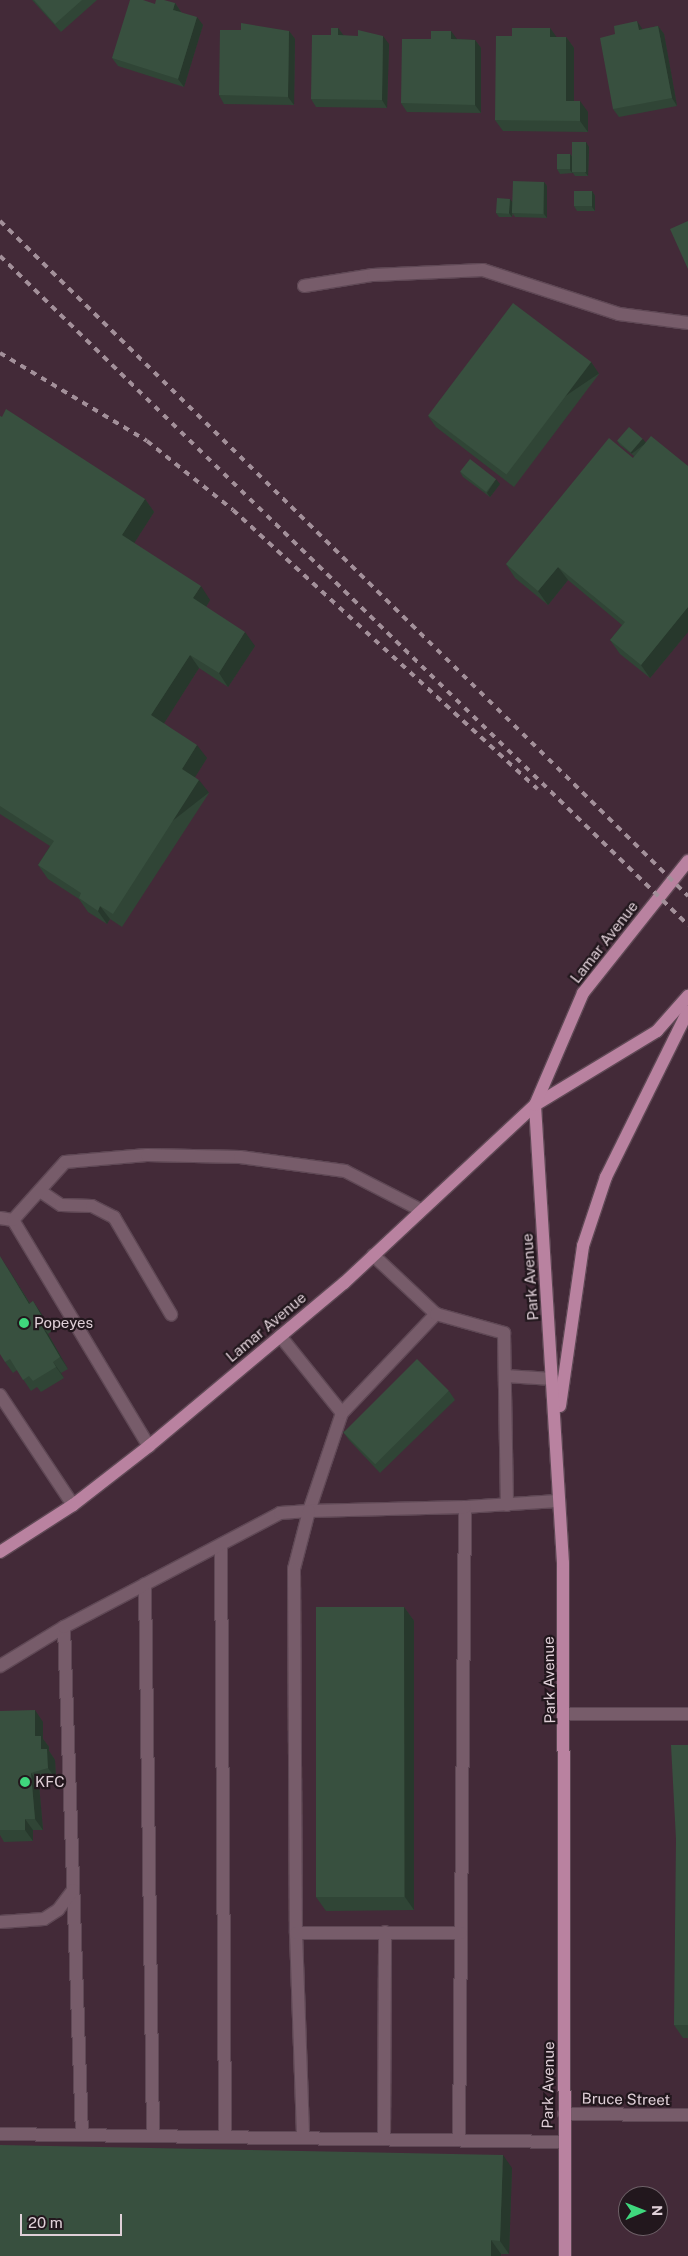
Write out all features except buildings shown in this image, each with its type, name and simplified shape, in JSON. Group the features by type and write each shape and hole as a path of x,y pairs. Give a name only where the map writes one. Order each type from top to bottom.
{"main road":[{"name":"Lamar Avenue","path":"535,1105 583,993 688,861"},
{"name":"Lamar Avenue","path":"1,1548 73,1505 149,1446 280,1336 373,1254 535,1105 657,1031 688,996"},
{"path":"556,1434 583,1246 606,1177 688,1011"},
{"name":"Park Avenue","path":"535,1105 556,1434 566,1714 565,2256"}],"street":[{"path":"304,286 373,275 483,270 619,314 688,324"},
{"path":"13,1220 65,1162 147,1155 240,1158 345,1171 421,1210"},
{"path":"40,1191 61,1205 92,1206 114,1217 171,1314"},
{"path":"0,1218 13,1220"},
{"path":"13,1220 149,1446"},
{"path":"373,1254 436,1314 504,1333 506,1504"},
{"path":"303,2138 296,1933 294,1569 309,1511 342,1413 436,1314"},
{"path":"280,1336 342,1413"},
{"path":"505,1376 553,1379"},
{"path":"0,1395 73,1505"},
{"path":"0,1666 64,1627 280,1513 465,1507 559,1501"},
{"path":"459,2140 465,1507"},
{"path":"221,1544 225,2137"},
{"path":"145,1584 153,2136"},
{"path":"64,1627 82,2135"},
{"path":"566,1714 688,1714"},
{"path":"0,1922 44,1919 58,1910 73,1890"},
{"path":"384,2139 385,1932"},
{"path":"296,1933 461,1933"},
{"name":"Bruce Street","path":"564,2114 688,2116"},
{"path":"0,2134 564,2142"}],"railway":[{"path":"0,221 688,896"},
{"path":"0,256 688,925"},
{"path":"0,353 147,441 233,510 537,789"}],"place":[{"name":"Popeyes","path":"24,1323"},
{"name":"KFC","path":"25,1782"}]}
